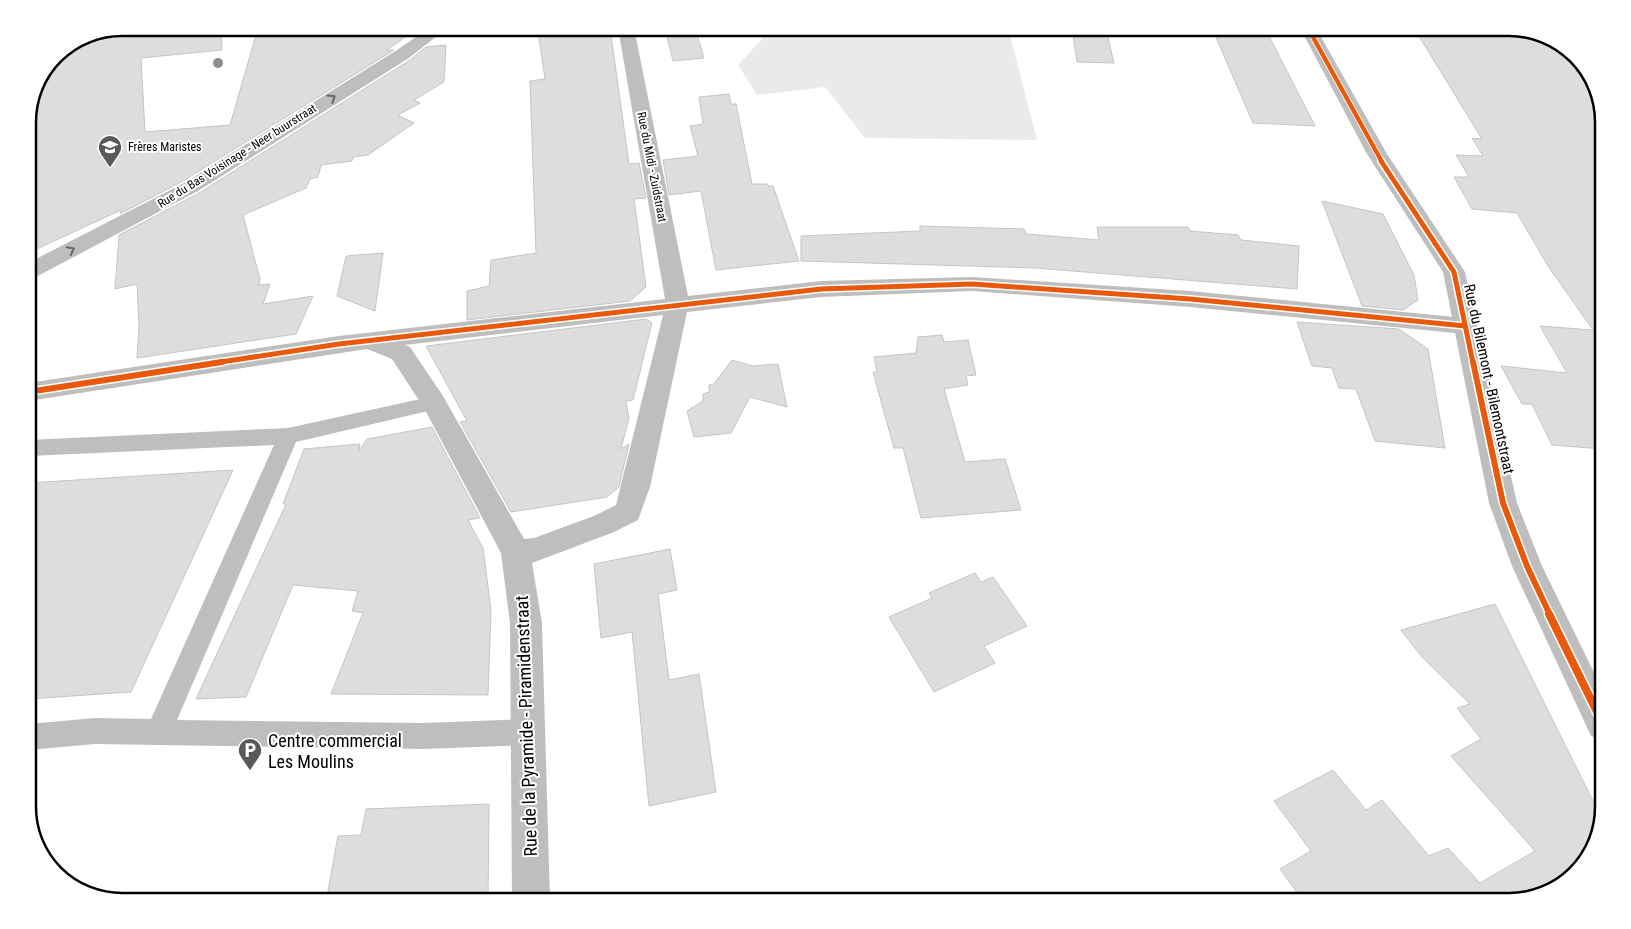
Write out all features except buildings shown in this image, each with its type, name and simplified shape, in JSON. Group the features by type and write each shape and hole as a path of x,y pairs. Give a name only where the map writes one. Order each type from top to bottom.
{"street":[{"name":"Rue du Bas Voisinage - Neer buurstraat","path":"36,268 191,187 403,54 428,36"},
{"name":"Rue du Midi - Zuidstraat","path":"628,36 675,286 677,306"},
{"name":"Rue du Bilemont - Bilemontstraat","path":"1312,36 1377,154 1454,272 1503,503 1527,566 1572,665 1595,707"},
{"path":"36,391 370,341 821,289 972,284 1190,299 1465,326"},
{"path":"516,552 535,550 604,524 628,512 638,477 677,306"},
{"name":"Rue de la Pyramide - Piramidenstraat","path":"370,341 401,353 434,403 516,552 526,623 531,893"},
{"name":"Rue du Bilemont - Bilemontstraat","path":"1572,665 1595,686"}],"lane":[{"path":"36,448 288,436 434,403"},
{"path":"158,733 288,436"},
{"path":"36,736 95,731 422,736 527,732"}],"shaded area":[{"path":"765,36 1010,36 1037,140 865,138 825,87 757,95 738,65"}],"cycle path":[{"path":"1312,36 1377,154 1454,272 1503,503 1527,566 1595,708"},
{"path":"36,391 339,344 821,289 972,284 1190,299 1465,326"}],"place":[{"name":"Frères Maristes","path":"110,168"},
{"name":"Centre commercial Les Moulins","path":"250,771"}]}
